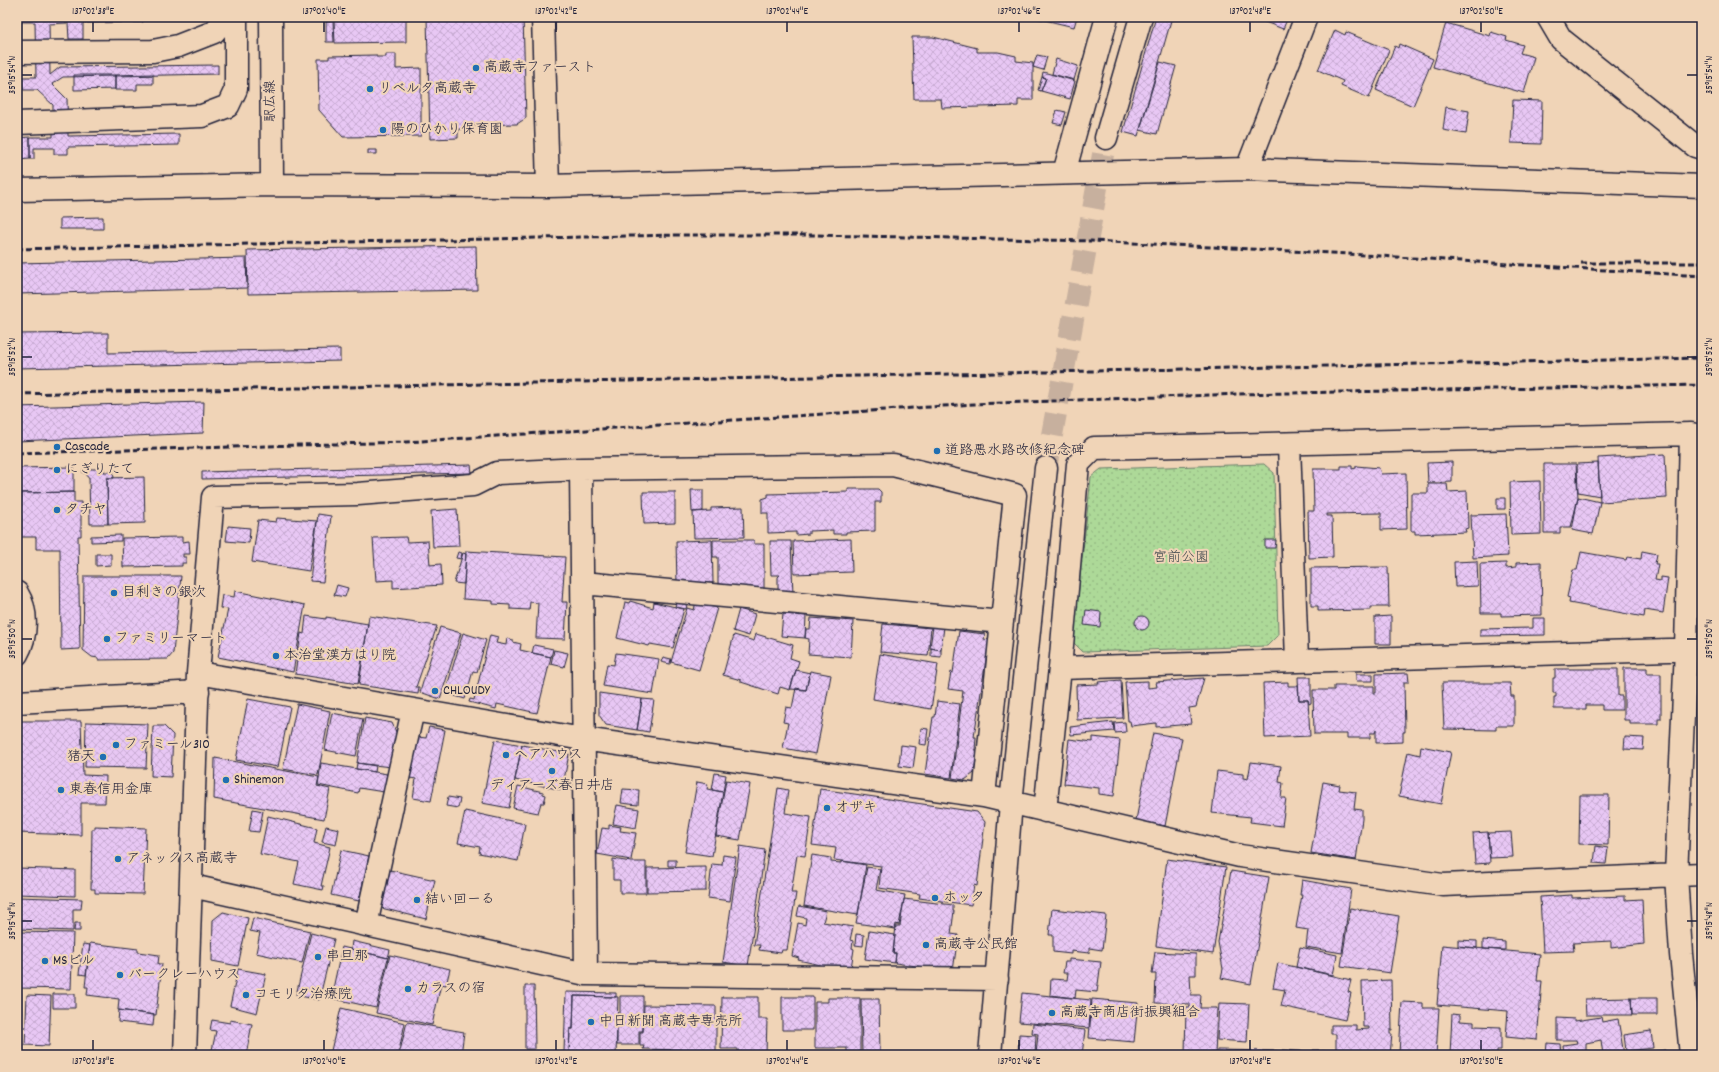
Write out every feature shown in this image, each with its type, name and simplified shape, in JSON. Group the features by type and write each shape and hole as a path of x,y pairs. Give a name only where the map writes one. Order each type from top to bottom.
{"street":[{"path":"17,52 154,51 178,46 214,32 227,17"},
{"path":"17,123 202,116 228,106 236,90 236,17"},
{"name":"駅広線","path":"270,17 272,185"},
{"path":"543,17 548,186"},
{"path":"1064,173 1107,17"},
{"path":"1106,138 1141,17"},
{"path":"1247,169 1306,17"},
{"path":"1548,17 1561,39 1695,146 1702,148"},
{"path":"17,190 272,185 548,186 1247,169 1701,182"},
{"path":"1045,811 1060,668 1078,464 1094,448 1289,445 1697,435 1694,649 1676,875 1681,954 1691,1055"},
{"path":"1289,445 1297,660"},
{"path":"185,1055 198,683 214,497 358,494 474,485 497,473 581,470 894,465 1015,495 984,796"},
{"path":"990,1055 1011,803 1046,468"},
{"path":"581,470 586,974"},
{"path":"583,583 1002,622"},
{"path":"17,593 20,598 25,621 22,645 17,654"},
{"path":"1060,668 1694,649"},
{"path":"17,702 198,683 414,710 583,739 984,796 1240,856 1443,885 1702,874"},
{"path":"366,925 414,710"},
{"path":"192,886 586,974 997,979"}],"green space":[{"name":"宮前公園","path":"1264,464 1274,473 1278,635 1267,646 1083,652 1073,642 1091,477 1101,469"}],"building":[{"path":"21,17 143,17 143,22 83,23 83,39 69,39 68,23 49,24 50,75 60,67 218,65 218,74 63,77 52,84 67,99 68,136 179,134 179,145 68,147 68,154 54,154 54,148 34,148 34,159 30,159 30,137 53,137 53,105 37,90 23,90 22,77 36,77 35,22 21,22"},
{"path":"325,17 406,17 406,42 335,43 334,21 325,21"},
{"name":"高蔵寺ファースト","path":"427,17 523,17 526,118 517,124 466,125 466,129 458,129 458,138 430,139"},
{"path":"1032,17 1077,17 1074,27"},
{"path":"1156,17 1172,17 1138,136 1123,132"},
{"path":"1261,17 1288,17 1283,29 1260,20"},
{"path":"333,21 334,42 326,42 326,22"},
{"path":"1446,23 1490,36 1491,32 1507,37 1506,40 1523,45 1520,53 1534,57 1524,93 1433,67"},
{"path":"1335,30 1345,35 1346,32 1389,50 1369,98 1341,86 1343,81 1318,70"},
{"path":"912,37 933,37 977,48 977,52 998,52 1016,56 1016,61 1033,63 1033,100 1018,100 1018,106 942,108 941,99 914,99"},
{"path":"1399,44 1433,59 1413,106 1376,90 1395,46 1398,48"},
{"name":"リベルタ高蔵寺","path":"386,54 396,54 396,69 421,68 421,136 343,137 319,110 318,59 329,59 329,56 376,55 376,57 386,57"},
{"path":"1037,55 1047,57 1043,70 1033,67"},
{"path":"1056,59 1078,66 1074,80 1052,74"},
{"path":"1160,62 1176,66 1157,134 1140,130"},
{"path":"1043,72 1075,81 1070,99 1041,91 1046,78 1042,77"},
{"path":"153,74 153,84 137,84 137,90 115,90 115,75"},
{"path":"74,75 115,75 115,89 74,90"},
{"path":"1042,77 1046,78 1041,91 1038,90"},
{"path":"1513,100 1542,101 1541,144 1511,143"},
{"path":"1446,107 1469,111 1466,134 1443,130"},
{"path":"1057,110 1066,112 1062,125 1053,123"},
{"path":"30,137 30,159 17,160 17,138"},
{"path":"368,150 377,150 377,154 368,154"},
{"path":"103,217 103,229 60,229 60,218"},
{"path":"476,246 477,290 248,294 247,250"},
{"path":"246,258 247,288 17,294 17,263"},
{"path":"108,333 108,353 340,349 340,361 17,368 17,334"},
{"path":"204,402 203,433 17,441 17,407"},
{"path":"1665,454 1667,498 1600,502 1598,458"},
{"path":"1452,462 1452,482 1428,483 1427,463"},
{"path":"1598,463 1600,496 1578,492 1577,464"},
{"path":"1544,464 1576,464 1578,498 1571,527 1560,527 1560,533 1544,533"},
{"path":"471,465 472,473 202,479 202,472"},
{"path":"1341,466 1352,466 1352,469 1356,468 1356,466 1379,468 1381,474 1406,473 1407,529 1381,530 1381,513 1327,514 1327,516 1332,516 1333,557 1309,558 1308,511 1314,511 1313,469 1341,469"},
{"path":"74,467 74,492 17,493 17,468"},
{"path":"83,469 104,469 104,472 113,472 114,478 107,478 108,524 90,524 89,477 87,477 87,473 83,473"},
{"path":"144,477 145,523 108,524 107,478"},
{"path":"1540,481 1541,534 1511,535 1510,482"},
{"path":"1428,484 1447,484 1448,492 1467,491 1468,528 1465,529 1466,532 1415,534 1415,531 1411,531 1411,493 1428,493"},
{"path":"848,489 878,489 881,492 881,502 875,502 875,531 833,534 833,530 809,531 809,534 796,535 796,532 768,533 768,513 762,513 762,499 768,497 768,494 848,492"},
{"path":"691,490 703,490 703,511 692,512"},
{"path":"74,492 74,502 81,502 81,536 78,536 80,649 61,650 60,549 36,549 36,537 21,537 21,493"},
{"path":"643,492 675,492 675,523 644,524"},
{"path":"1578,497 1600,502 1593,534 1572,530"},
{"path":"1497,498 1505,498 1505,509 1497,509"},
{"path":"17,504 21,504 21,530 17,530"},
{"path":"743,507 744,537 694,538 693,512 711,511 711,508"},
{"path":"457,509 459,546 433,547 431,511"},
{"path":"318,514 331,516 323,582 310,581"},
{"path":"1506,514 1508,556 1473,558 1471,515"},
{"path":"277,518 317,521 309,571 252,562 258,520 276,522"},
{"path":"228,526 250,528 249,543 226,541"},
{"path":"121,535 121,541 91,542 91,536"},
{"path":"182,537 182,542 189,541 190,554 183,554 183,557 186,557 186,563 182,563 182,566 123,567 122,538"},
{"path":"406,537 407,542 428,541 430,565 441,564 442,585 393,588 393,580 376,581 373,538"},
{"path":"851,539 852,572 794,574 793,541"},
{"path":"712,540 713,583 677,584 676,541"},
{"path":"713,540 754,540 754,544 764,544 764,589 718,588 718,557 713,557"},
{"path":"1265,540 1276,540 1275,548 1265,548"},
{"path":"770,541 791,541 793,595 778,592 778,577 780,575 771,575"},
{"path":"466,551 565,557 562,602 567,602 565,639 536,638 538,603 530,602 529,610 510,609 510,605 493,604 493,601 463,599"},
{"path":"1642,551 1657,554 1655,564 1658,564 1655,580 1661,581 1661,577 1668,578 1663,613 1645,610 1644,617 1569,603 1570,598 1567,597 1573,570 1577,570 1581,552 1626,560 1627,557 1641,559"},
{"path":"458,552 462,553 461,559 456,558"},
{"path":"463,553 466,554 464,584 454,583"},
{"path":"96,554 111,554 111,565 96,566"},
{"path":"1477,561 1478,586 1455,587 1454,562"},
{"path":"1541,562 1542,615 1501,616 1501,613 1481,613 1480,564 1506,563 1506,568 1516,567 1516,563"},
{"path":"1388,567 1389,607 1371,607 1371,610 1318,611 1318,606 1311,606 1311,568"},
{"path":"84,576 181,576 173,653 168,659 98,660 98,658 92,657 83,650"},
{"path":"337,585 348,588 345,597 334,595"},
{"path":"235,591 305,605 293,672 218,657 228,609 220,608 222,595 234,597"},
{"path":"630,601 653,608 654,602 684,609 673,648 650,644 649,646 617,638 625,602 629,603"},
{"path":"676,602 687,605 686,609 675,607"},
{"path":"696,602 717,608 699,670 671,662 687,608 694,610"},
{"path":"739,609 755,614 749,636 733,631"},
{"path":"1086,610 1101,612 1100,627 1084,625"},
{"path":"783,614 806,616 805,638 781,636"},
{"path":"306,616 326,619 326,617 368,624 358,684 295,674 301,633 304,634"},
{"path":"369,616 437,626 416,687 419,687 418,694 359,685"},
{"path":"1139,616 1145,616 1149,620 1149,626 1145,630 1139,630 1135,626 1135,620"},
{"path":"1391,616 1391,644 1375,644 1375,617"},
{"path":"811,618 853,621 851,657 808,654 809,639 805,638 806,629 810,629"},
{"path":"1533,618 1545,618 1545,635 1480,636 1480,629 1533,628"},
{"path":"883,624 931,628 928,656 880,652"},
{"path":"933,626 944,627 941,650 930,648"},
{"path":"440,627 461,633 440,699 420,692"},
{"path":"959,631 985,634 984,639 989,640 974,737 976,737 975,750 977,750 974,773 965,780 952,778 963,691 948,689 951,672 953,673"},
{"path":"463,633 486,640 477,672 473,671 465,699 445,693"},
{"path":"756,634 793,645 790,658 799,661 790,690 780,687 778,694 723,675 734,635 754,641"},
{"path":"490,635 498,637 496,643 506,645 507,638 513,640 513,642 521,644 520,650 551,657 537,713 497,704 496,709 469,702 470,699 474,700"},
{"path":"534,645 553,649 551,657 532,653"},
{"path":"931,648 941,650 941,657 931,656"},
{"path":"554,650 568,653 564,667 551,664"},
{"path":"616,653 659,659 653,694 603,686 607,664 614,665"},
{"path":"880,654 938,664 931,709 873,699"},
{"path":"663,657 671,659 670,664 661,662"},
{"path":"1624,668 1647,668 1647,674 1661,674 1661,719 1658,719 1658,724 1630,724 1630,720 1624,720"},
{"path":"1555,669 1618,669 1618,696 1622,696 1622,710 1602,710 1602,705 1586,705 1586,709 1554,709 1554,697 1556,697 1556,693 1553,693 1553,678 1555,678"},
{"path":"796,670 810,673 806,690 790,689"},
{"path":"810,671 831,675 816,754 783,748 788,723 783,722 786,707 792,708 796,688 806,690"},
{"path":"1408,673 1409,682 1404,682 1405,732 1403,732 1403,742 1376,743 1376,729 1375,733 1370,733 1370,738 1347,738 1347,734 1314,734 1313,690 1334,690 1334,686 1374,686 1374,693 1376,693 1376,674"},
{"path":"1356,674 1373,674 1373,681 1356,681"},
{"path":"1298,677 1311,677 1311,703 1309,704 1308,700 1299,700"},
{"path":"1204,678 1196,707 1189,708 1191,724 1156,727 1156,723 1131,726 1130,721 1128,721 1125,682 1148,681 1148,688 1157,687 1156,682"},
{"path":"1121,680 1123,718 1077,720 1076,685 1099,684 1098,682"},
{"path":"1288,682 1288,686 1298,686 1299,700 1308,700 1310,736 1265,738 1263,683"},
{"path":"1442,683 1510,683 1511,696 1514,696 1514,726 1496,726 1496,730 1444,729"},
{"path":"599,693 642,699 637,730 606,725 599,715"},
{"path":"248,699 290,707 278,767 236,760"},
{"path":"642,699 654,700 649,732 637,730"},
{"path":"937,701 960,704 951,778 925,774 933,717 935,717"},
{"path":"297,704 330,711 318,775 283,769"},
{"path":"332,713 363,719 356,756 325,750"},
{"path":"365,718 392,723 397,734 391,767 357,763"},
{"name":"東春信用金庫","path":"17,721 81,721 83,775 106,776 105,803 81,803 81,835 17,833"},
{"name":"ファミール310","path":"86,722 148,724 146,768 85,767"},
{"path":"1113,722 1114,731 1071,735 1070,727"},
{"path":"1125,722 1126,732 1115,733 1114,723"},
{"path":"153,726 164,726 173,735 171,777 151,776"},
{"path":"429,727 445,730 431,801 413,798 416,779 410,778 418,737 426,738"},
{"path":"921,728 928,729 926,745 919,744"},
{"path":"1153,733 1182,738 1165,826 1136,820"},
{"path":"1093,737 1120,740 1114,796 1099,794 1099,788 1064,784 1069,739 1093,742"},
{"path":"1625,737 1644,738 1643,750 1624,749"},
{"path":"495,740 522,745 509,808 482,803"},
{"path":"522,745 569,754 562,790 515,780"},
{"path":"901,745 916,747 913,768 899,766"},
{"path":"1421,746 1451,752 1441,804 1399,796 1408,752 1420,755"},
{"path":"215,758 319,777 317,786 330,789 324,819 214,799"},
{"path":"1251,762 1281,766 1279,782 1283,783 1281,798 1286,798 1282,826 1250,822 1251,817 1212,813 1217,771 1243,774 1243,778 1248,779"},
{"path":"321,763 387,774 384,792 359,788 358,793 318,785"},
{"path":"357,763 376,766 375,772 356,769"},
{"path":"715,773 726,775 723,792 712,790"},
{"path":"726,780 750,784 740,840 716,836"},
{"path":"697,782 708,784 707,789 723,792 712,856 685,852"},
{"path":"1323,782 1340,785 1339,790 1356,792 1354,809 1362,810 1362,819 1356,860 1311,853"},
{"path":"518,786 543,792 543,794 546,795 544,803 541,803 538,813 513,808"},
{"path":"778,788 788,790 785,813 811,817 805,856 797,855 791,893 796,893 787,950 782,950 781,953 759,950 760,945 754,945"},
{"path":"623,789 639,790 638,805 621,803"},
{"path":"820,789 977,812 985,822 977,886 974,885 971,905 919,898 920,894 879,888 881,866 834,860 836,848 812,845"},
{"path":"1580,795 1609,795 1608,845 1579,844"},
{"path":"448,797 460,799 458,808 446,806"},
{"path":"617,805 639,809 636,828 613,824"},
{"path":"253,809 263,811 259,832 249,831"},
{"path":"465,811 525,824 518,861 479,853 480,847 458,843"},
{"path":"1700,815 1702,815 1702,852 1698,852"},
{"path":"268,816 317,828 314,843 330,847 321,886 324,886 323,890 294,884 299,862 260,854"},
{"path":"609,825 621,827 620,831 636,833 631,860 597,854 602,828 609,829"},
{"name":"アネックス高蔵寺","path":"95,826 146,828 143,894 95,893 95,889 91,889 92,829 95,829"},
{"path":"326,826 339,829 336,845 322,842"},
{"path":"1488,832 1490,863 1475,864 1473,833"},
{"path":"1511,832 1513,857 1490,858 1488,833"},
{"path":"740,846 765,850 748,966 723,962"},
{"path":"1596,846 1608,848 1606,864 1594,863"},
{"path":"341,850 369,856 359,901 331,895"},
{"path":"723,855 736,857 730,901 708,898 712,864 722,865"},
{"path":"812,855 831,858 831,862 841,863 841,861 866,865 858,915 804,906"},
{"path":"613,859 631,862 646,862 646,893 620,893 620,880 613,880"},
{"path":"1167,859 1226,867 1213,954 1156,946"},
{"path":"668,860 676,860 676,866 668,866"},
{"path":"706,867 706,891 647,892 647,868"},
{"path":"867,867 880,869 876,890 905,895 899,925 896,924 895,929 856,923"},
{"path":"17,868 75,870 75,896 17,894"},
{"path":"390,870 435,880 426,919 381,908"},
{"path":"1231,871 1269,877 1251,984 1221,978 1223,969 1218,942"},
{"path":"1302,880 1351,889 1342,953 1306,947 1308,930 1296,928 1302,895 1300,895"},
{"path":"1572,895 1572,898 1625,896 1625,900 1642,899 1644,944 1611,948 1611,941 1573,943 1574,951 1543,952 1540,897"},
{"path":"17,897 82,899 81,909 73,909 73,931 17,929"},
{"path":"1698,897 1702,897 1702,927 1699,927"},
{"path":"904,899 953,905 954,911 951,934 958,935 953,971 895,963 896,953 893,953 896,926 900,926"},
{"path":"799,906 826,911 823,922 853,927 850,940 853,941 852,948 854,949 851,968 822,967 821,965 798,960 799,958 792,956 798,923 805,925 806,918 797,916"},
{"path":"1350,908 1399,916 1390,973 1341,966"},
{"path":"1052,909 1106,915 1102,950 1089,948 1089,953 1071,951 1071,954 1053,952 1053,935 1049,935"},
{"path":"223,912 248,918 238,966 212,961 213,920"},
{"path":"253,918 310,931 302,963 256,953 260,933 250,931"},
{"path":"75,923 80,923 80,931 74,931"},
{"path":"869,931 895,935 893,953 896,953 895,963 865,959"},
{"name":"MSビル","path":"17,932 73,933 71,989 17,988"},
{"path":"311,933 334,939 319,1000 296,995"},
{"path":"856,934 864,935 863,946 855,945"},
{"path":"1458,940 1477,941 1477,948 1458,946"},
{"path":"1483,940 1505,942 1505,950 1483,949"},
{"path":"352,941 390,950 388,958 351,949"},
{"path":"90,943 138,949 138,952 159,955 158,964 162,964 156,1015 118,1010 119,999 87,995 88,987 85,987"},
{"path":"83,944 90,945 86,975 79,974"},
{"path":"1442,945 1540,954 1537,981 1542,981 1537,1040 1506,1037 1508,1011 1437,1005"},
{"path":"342,947 388,958 376,1008 331,998"},
{"path":"1300,947 1337,955 1333,975 1296,967"},
{"path":"1155,952 1196,954 1196,975 1190,975 1191,995 1201,995 1200,1008 1217,1008 1215,1055 1185,1055 1186,1007 1190,1007 1190,1004 1155,1003 1156,974 1152,974"},
{"path":"390,955 450,969 446,985 441,984 432,1025 376,1013"},
{"path":"1069,959 1101,962 1097,992 1076,990 1075,998 1050,995 1051,979 1067,980 1068,973 1063,973 1065,962 1069,962"},
{"path":"1278,963 1351,980 1348,992 1351,993 1345,1020 1281,1006 1285,990 1273,988"},
{"path":"238,969 266,974 257,1013 230,1006"},
{"path":"1391,980 1392,1030 1390,1030 1390,1034 1392,1034 1390,1055 1369,1055 1336,1051 1336,1034 1331,1034 1331,1025 1356,1025 1356,1030 1369,1029 1369,1027 1363,1027 1362,981"},
{"path":"525,986 534,986 535,1049 525,1049"},
{"path":"566,992 616,993 616,997 574,996 573,1029 570,1029 569,1055 525,1055 525,1051 564,1052"},
{"path":"17,993 21,993 21,1034 17,1034"},
{"path":"1022,993 1091,1000 1089,1028 1019,1022"},
{"path":"53,994 75,994 75,1008 53,1008"},
{"path":"27,995 51,996 49,1046 25,1045"},
{"path":"574,996 618,997 616,1055 569,1055 570,1029 573,1029"},
{"path":"620,996 643,996 643,1031 639,1031 639,1045 617,1045 617,1024 620,1024"},
{"path":"722,997 758,997 758,1019 767,1019 766,1054 738,1054 738,1049 721,1049"},
{"path":"782,997 813,997 813,1030 782,1030"},
{"path":"828,998 860,998 860,1055 847,1055 847,1048 815,1048 815,1002 828,1002"},
{"path":"1631,998 1657,998 1657,1015 1632,1015"},
{"path":"1631,998 1632,1015 1586,1015 1585,999"},
{"path":"861,999 879,999 880,1055 862,1055"},
{"path":"1092,999 1138,1003 1134,1042 1089,1038"},
{"path":"1402,1002 1423,1003 1423,1008 1439,1008 1436,1055 1399,1054"},
{"path":"1219,1003 1249,1004 1247,1042 1217,1040"},
{"path":"644,1005 716,1006 716,1055 681,1055 681,1050 643,1049 644,1046 640,1046 640,1032 643,1032"},
{"path":"341,1008 405,1023 398,1055 330,1055"},
{"path":"119,1010 154,1015 153,1026 118,1022"},
{"path":"1452,1014 1460,1015 1460,1021 1474,1022 1474,1026 1501,1027 1501,1050 1497,1050 1497,1055 1450,1055"},
{"path":"1601,1017 1602,1022 1618,1019 1624,1055 1603,1055 1601,1040 1586,1043 1586,1055 1546,1054 1547,1043 1560,1044 1561,1054 1564,1054 1563,1045 1577,1043 1576,1040 1557,1040 1557,1018 1575,1019 1575,1021"},
{"path":"212,1020 230,1023 230,1020 252,1024 246,1055 211,1055 216,1031 210,1030"},
{"path":"407,1022 464,1032 461,1055 399,1055"},
{"path":"1033,1024 1085,1030 1082,1055 1036,1055 1038,1034 1032,1033"},
{"path":"1651,1031 1653,1048 1626,1051 1624,1035"},
{"path":"1019,1034 1036,1035 1035,1055 1018,1053"},
{"path":"1217,1050 1277,1051 1277,1055 1217,1055"},
{"path":"1283,1050 1313,1052 1313,1050 1319,1050 1319,1055 1283,1055"},
{"path":"1665,1050 1666,1055 1629,1055"},
{"path":"1322,1051 1360,1055 1321,1055"}],"tunnel":[{"path":"1046,468 1106,138"}],"railway":[{"path":"17,249 679,235 814,235 1091,241 1332,253 1702,276"},
{"path":"1581,263 1702,263"},
{"path":"17,394 1702,358"},
{"path":"17,453 406,442 974,404 1238,394 1702,385"}],"place":[{"name":"高蔵寺ファースト","path":"476,68"},
{"name":"リベルタ高蔵寺","path":"370,89"},
{"name":"陽のひかり保育園","path":"383,130"},
{"name":"Cascade","path":"57,447"},
{"name":"道路悪水路改修紀念碑","path":"937,451"},
{"name":"にぎりたて","path":"57,470"},
{"name":"タチヤ","path":"57,510"},
{"name":"目利きの銀次","path":"114,593"},
{"name":"ファミリーマート","path":"107,639"},
{"name":"本治堂漢方はり院","path":"276,656"},
{"name":"CHLOUDY","path":"435,691"},
{"name":"ファミール310","path":"116,745"},
{"name":"ヘアハウス","path":"506,755"},
{"name":"猪天","path":"103,757"},
{"name":"ディアーズ春日井店","path":"552,771"},
{"name":"Shinemon","path":"226,780"},
{"name":"東春信用金庫","path":"61,790"},
{"name":"オザキ","path":"827,808"},
{"name":"アネックス高蔵寺","path":"118,859"},
{"name":"ホッタ","path":"935,898"},
{"name":"結い回ーる","path":"417,900"},
{"name":"高蔵寺公民館","path":"926,945"},
{"name":"串旦那","path":"318,957"},
{"name":"MSビル","path":"45,961"},
{"name":"バークレーハウス","path":"120,975"},
{"name":"カラスの宿","path":"408,989"},
{"name":"コモリタ治療院","path":"246,995"},
{"name":"高蔵寺商店街振興組合","path":"1052,1013"},
{"name":"中日新聞 高蔵寺専売所","path":"591,1022"}]}
